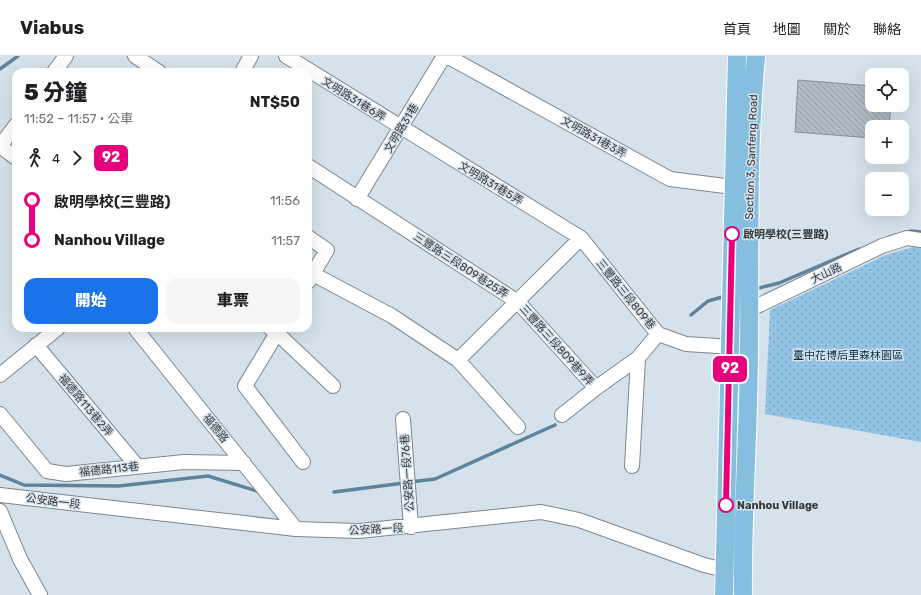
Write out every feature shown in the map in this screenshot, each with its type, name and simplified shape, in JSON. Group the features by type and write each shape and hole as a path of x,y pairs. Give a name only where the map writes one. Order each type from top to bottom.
{"main road":[{"name":"Section 3, Sanfeng Road","path":"737,56 741,187 740,311 749,348 743,595"},
{"name":"Section 3, Sanfeng Road","path":"741,187 756,56"},
{"name":"Section 3, Sanfeng Road","path":"724,595 730,347 740,311"}],"street":[{"path":"57,68 66,56"},
{"path":"135,56 152,66"},
{"path":"244,68 251,56"},
{"name":"文明路31巷6弄","path":"286,56 305,68"},
{"name":"文明路31巷","path":"358,199 444,56"},
{"name":"文明路31巷3弄","path":"447,56 670,179 741,187"},
{"name":"文明路31巷6弄","path":"312,72 401,128"},
{"name":"文明路31巷5弄","path":"401,128 581,238"},
{"path":"12,130 0,146 12,155"},
{"name":"三豐路三段809巷25弄","path":"312,169 518,302"},
{"name":"三豐路三段809巷25弄","path":"458,360 581,238"},
{"name":"三豐路三段809巷","path":"581,238 658,334 686,344 749,348"},
{"name":"大山路","path":"740,311 882,246 907,238 921,240"},
{"path":"312,240 327,250 312,276"},
{"path":"312,278 392,316 458,360 518,427"},
{"name":"三豐路三段809巷9弄","path":"518,302 596,388"},
{"path":"0,375 52,332"},
{"name":"福德路","path":"138,332 296,529"},
{"path":"275,332 245,386 303,462"},
{"path":"278,332 333,386"},
{"name":"三豐路三段809巷9弄","path":"562,415 638,358 658,334"},
{"name":"福德路113巷2弄","path":"36,344 137,466"},
{"path":"632,466 638,358"},
{"name":"福德路113巷","path":"0,414 47,470 66,474 184,462 244,463"},
{"name":"公安路一段76巷","path":"403,419 411,527"},
{"name":"公安路一段","path":"0,495 296,529 358,531 411,527 541,512 578,520 724,570 743,570"},
{"path":"0,511 20,559 40,595"}],"green space":[{"name":"臺中花博后里森林園區","path":"913,247 921,248 921,442 765,414 770,310 886,255"}],"building":[{"path":"798,80 865,85 865,112 890,112 890,120 865,120 865,137 795,132"}],"waterway":[{"path":"0,69 18,56"},
{"path":"889,237 911,231 921,232"},
{"path":"755,289 779,283 859,249"},
{"path":"691,315 708,301 726,296"},
{"path":"410,482 435,479 555,425"},
{"path":"0,475 24,485 119,486 208,476 260,492"},
{"path":"334,492 404,483"}],"bus line":[{"name":"92","path":"726,505 732,311 732,234"}],"place":[{"name":"啟明學校(三豐路)","path":"732,234"},
{"name":"Nanhou Village","path":"726,505"}]}
